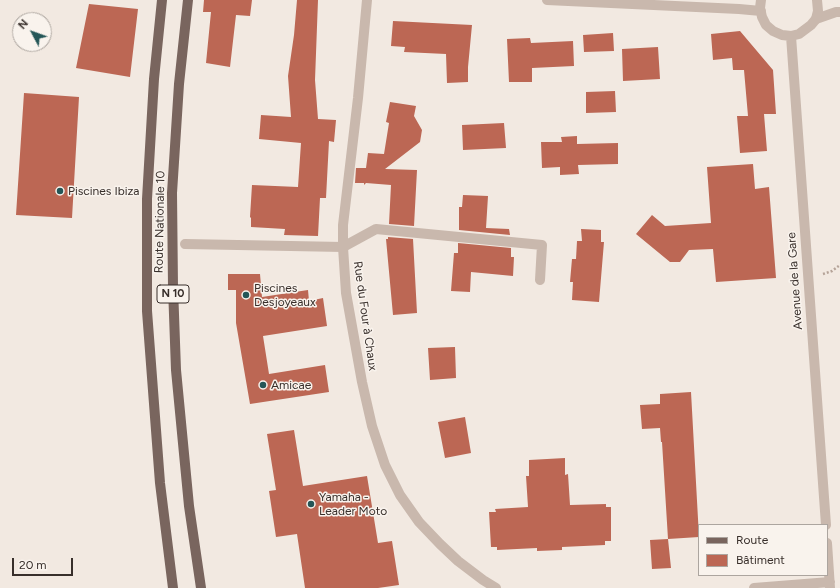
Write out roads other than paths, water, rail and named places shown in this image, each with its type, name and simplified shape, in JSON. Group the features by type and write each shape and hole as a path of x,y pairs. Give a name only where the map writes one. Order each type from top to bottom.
{"main road":[{"name":"N 10","path":"162,0 154,79 147,199 147,311 160,483 173,588"},
{"name":"Route Nationale 10","path":"188,0 179,84 172,193 172,287 176,370 183,446 189,506 201,588"}],"street":[{"name":"Rue du Four à Chaux","path":"367,0 358,98 343,225 346,293 362,382 372,426 385,465 400,495 419,522 458,561 482,580 496,588"},
{"path":"547,0 761,11"},
{"path":"761,0 762,17 766,25 773,31 782,35 791,36 806,31 816,19 818,12 817,0"},
{"path":"816,19 840,12"},
{"name":"Avenue de la Gare","path":"791,36 826,524"},
{"path":"185,244 343,247 376,229 542,245 540,280"},
{"path":"754,588 830,585 828,557"}],"place":[{"name":"Piscines Ibiza","path":"60,191"},
{"name":"Piscines Desjoyeaux","path":"246,295"},
{"name":"Amicae","path":"263,385"},
{"name":"Yamaha - Leader Moto","path":"311,504"}]}
